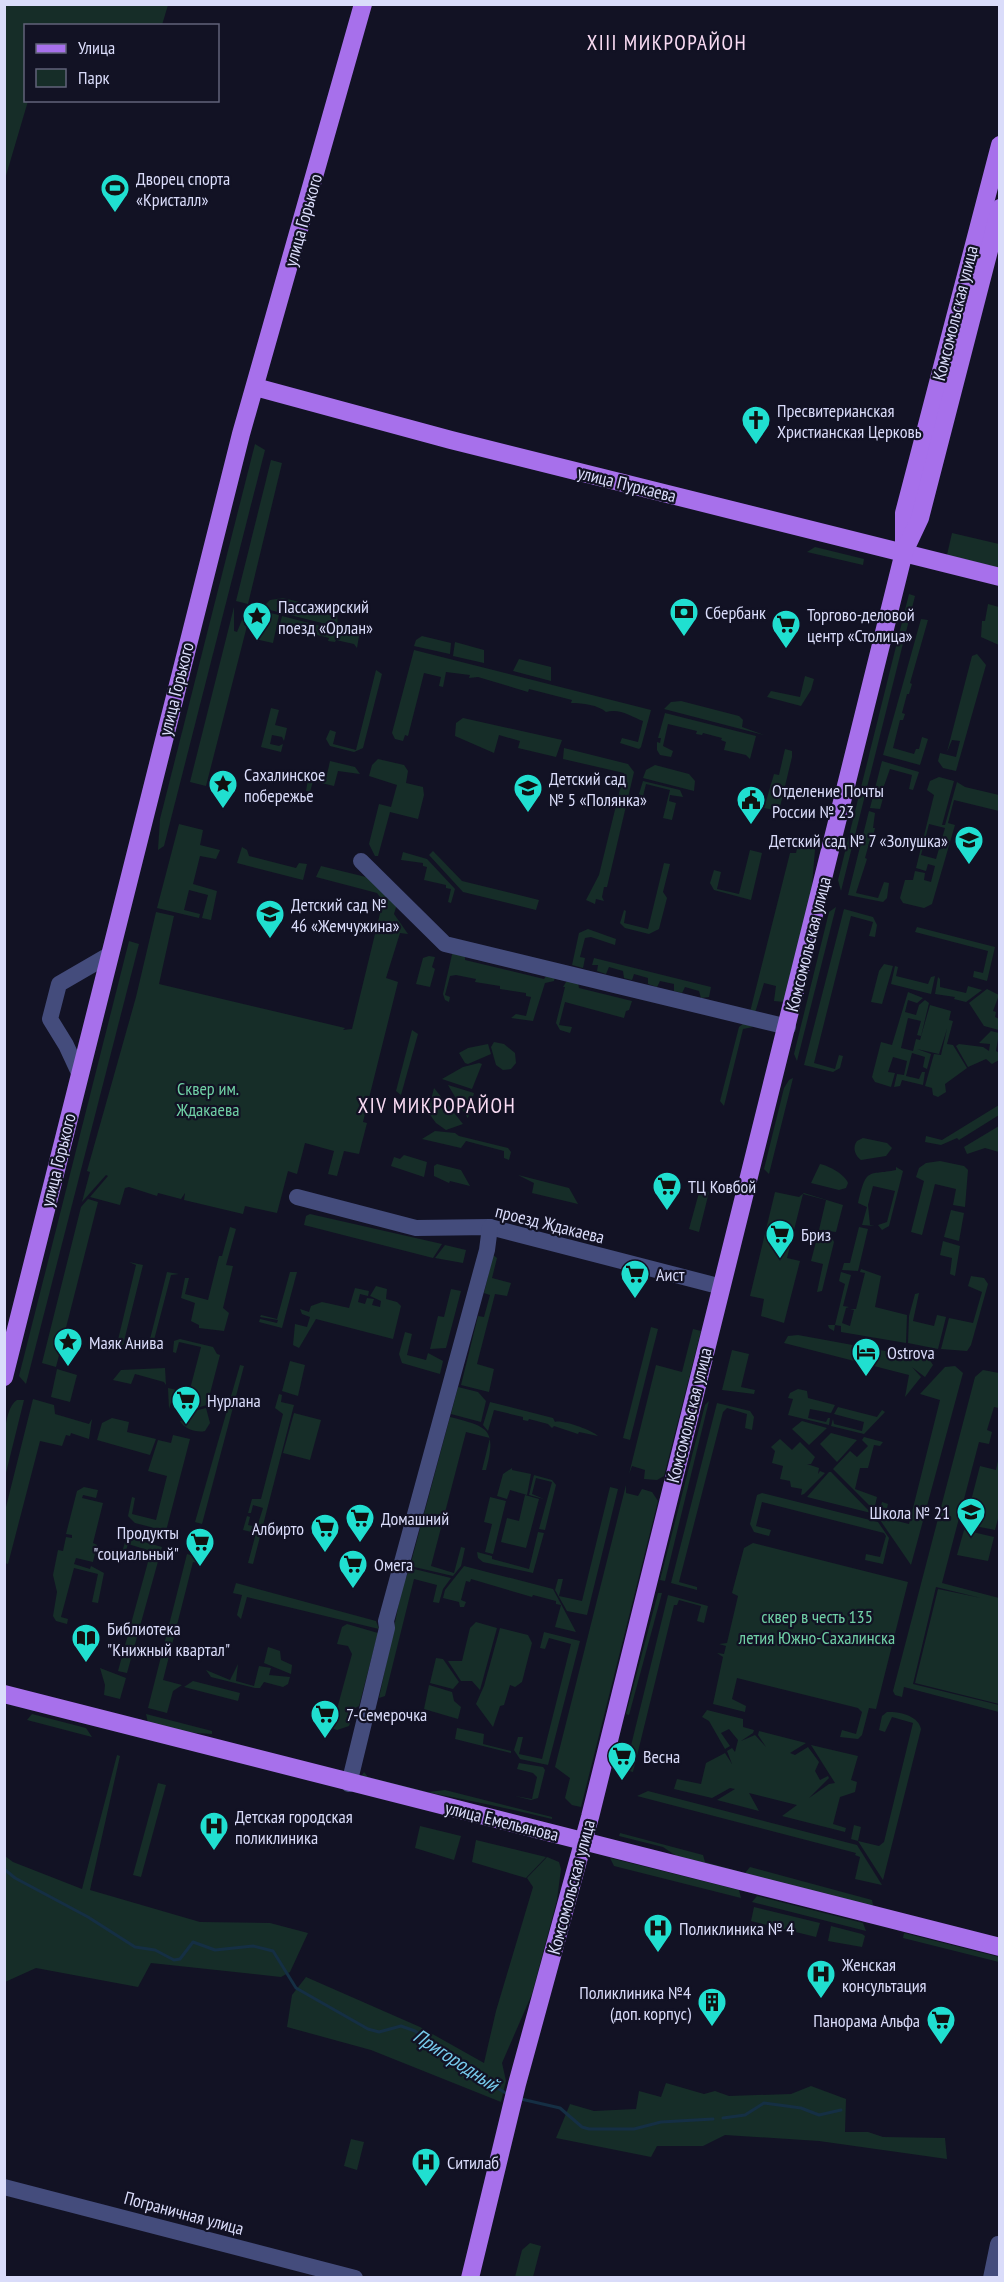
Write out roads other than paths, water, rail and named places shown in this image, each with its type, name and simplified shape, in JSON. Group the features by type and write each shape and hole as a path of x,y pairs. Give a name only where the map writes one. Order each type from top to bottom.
{"main road":[{"name":"улица Горького","path":"4,1377 241,434 363,4"},
{"name":"Комсомольская улица","path":"904,552 904,513 999,146"},
{"name":"Комсомольская улица","path":"470,2277 514,2096 584,1841 788,1027 904,552 920,518 999,208"},
{"name":"улица Пуркаева","path":"255,387 469,445 999,577"},
{"name":"улица Емельянова","path":"4,1694 349,1784 584,1841 999,1947"}],"street":[{"path":"361,861 446,944 788,1027"},
{"path":"79,1073 50,1019 59,984 109,955"},
{"name":"проезд Ждакаева","path":"297,1197 416,1227 490,1227 722,1287"},
{"path":"349,1784 387,1628 386,1621 487,1250 490,1227"},
{"name":"Пограничная улица","path":"4,2187 355,2277"},
{"path":"991,2277 998,2244"}],"waterway":[{"name":"Пригородный","path":"4,1869 15,1878 88,1917 135,1947 155,1950 174,1960 180,1959 193,1942 215,1950 253,1946 273,1951 296,1988 368,2029 379,2032 401,2026 415,2031 467,2070 509,2095"},
{"name":"Пригородный","path":"521,2099 560,2108 582,2127 589,2129 634,2129 661,2122 713,2119"},
{"name":"Пригородный","path":"723,2118 745,2115 764,2103 801,2108 819,2115 841,2110"}],"place":[{"name":"Дворец спорта «Кристалл»","path":"115,214"},
{"name":"Пресвитерианская Христианская Церковь","path":"756,446"},
{"name":"Сбербанк","path":"684,638"},
{"name":"Пассажирский поезд «Орлан»","path":"257,642"},
{"name":"Торгово-деловой центр «Столица»","path":"786,650"},
{"name":"Сахалинское побережье","path":"223,810"},
{"name":"Детский сад № 5 «Полянка»","path":"528,814"},
{"name":"Отделение Почты России № 23","path":"751,826"},
{"name":"Детский сад № 7 «Золушка»","path":"969,866"},
{"name":"Детский сад № 46 «Жемчужина»","path":"270,940"},
{"name":"ТЦ Ковбой","path":"667,1212"},
{"name":"Бриз","path":"780,1260"},
{"name":"Аист","path":"635,1300"},
{"name":"Маяк Анива","path":"68,1368"},
{"name":"Ostrova","path":"866,1378"},
{"name":"Нурлана","path":"186,1426"},
{"name":"Школа № 21","path":"971,1538"},
{"name":"Домашний","path":"360,1544"},
{"name":"Албирто","path":"325,1554"},
{"name":"Продукты \"социальный\"","path":"200,1568"},
{"name":"Омега","path":"353,1590"},
{"name":"Библиотека \"Книжный квартал\"","path":"86,1664"},
{"name":"7-Семерочка","path":"325,1740"},
{"name":"Весна","path":"622,1782"},
{"name":"Детская городская поликлиника","path":"214,1852"},
{"name":"Поликлиника № 4","path":"658,1954"},
{"name":"Женская консультация","path":"821,2000"},
{"name":"Поликлиника №4 (доп. корпус)","path":"712,2028"},
{"name":"Панорама Альфа","path":"941,2046"},
{"name":"Ситилаб","path":"426,2188"}],"district":[{"name":"XIII МИКРОРАЙОН","path":"667,42"},
{"name":"XIV МИКРОРАЙОН","path":"437,1105"}],"park label":[{"name":"Сквер им. Ждакаева","path":"208,1098"},
{"name":"сквер в честь 135 летия Южно-Сахалинска","path":"817,1626"}]}
